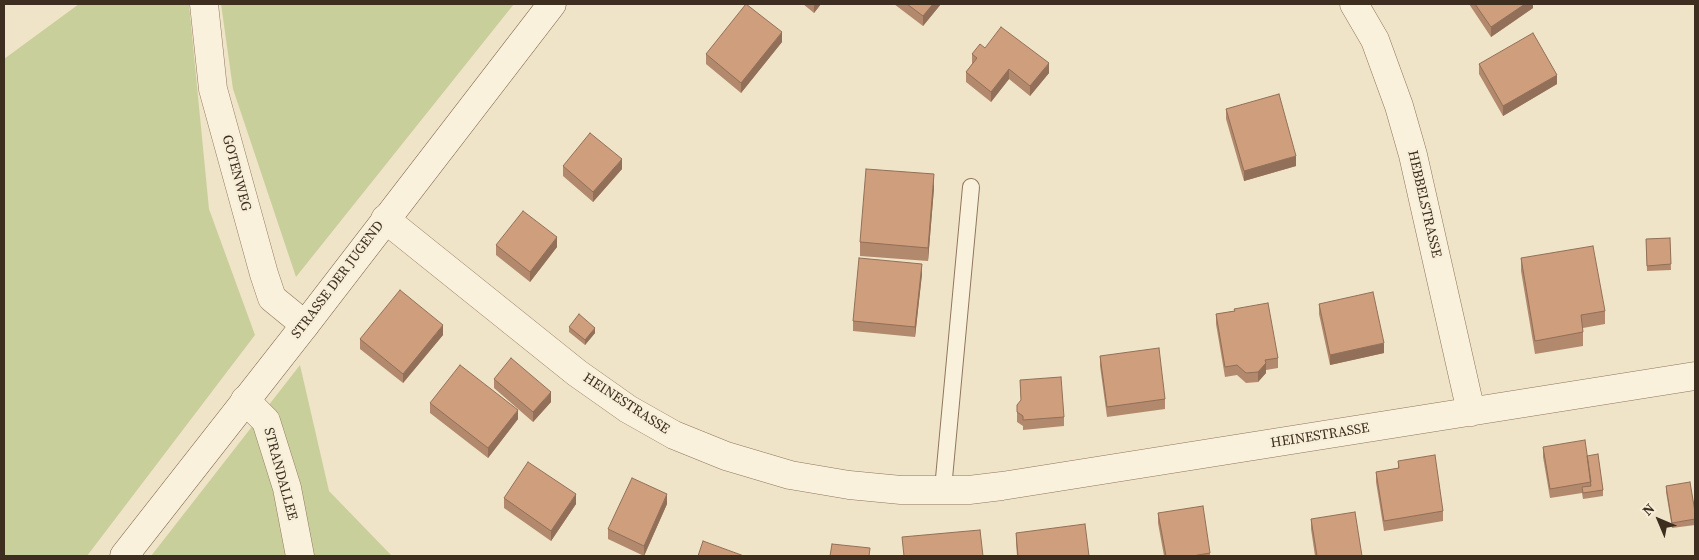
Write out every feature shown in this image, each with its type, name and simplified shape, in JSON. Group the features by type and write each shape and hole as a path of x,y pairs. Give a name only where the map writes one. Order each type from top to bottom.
{"street":[{"name":"GOTENWEG","path":"204,4 213,89 264,274 272,298 305,325"},
{"name":"STRASSE DER JUGEND","path":"124,556 552,4"},
{"name":"HEBBELSTRASSE","path":"1354,4 1375,40 1399,106 1413,154 1471,412"},
{"name":"HEINESTRASSE","path":"385,219 577,373 628,409 674,435 726,456 790,475 849,485 901,490 969,490 1002,486 1695,376"},
{"name":"STRANDALLEE","path":"245,400 266,421 287,488 300,556"}],"lane":[{"path":"943,489 971,187"}],"green space":[{"path":"79,4 189,4 209,209 255,335 87,556 4,556 4,59"},
{"path":"221,4 514,4 296,277 233,89"},
{"path":"300,365 329,491 392,556 151,556"}],"building":[{"path":"746,4 782,32 741,83 706,54"},
{"path":"907,4 933,4 923,16"},
{"path":"1475,4 1525,4 1491,27"},
{"path":"1001,27 1049,63 1030,86 1009,69 991,92 966,72 977,58 972,54 980,44 985,48"},
{"path":"1533,33 1557,75 1503,106 1479,64"},
{"path":"1279,94 1296,156 1244,171 1226,109"},
{"path":"590,133 622,159 593,192 563,166"},
{"path":"866,169 934,174 928,248 860,242"},
{"path":"523,211 557,237 530,272 496,245"},
{"path":"1670,238 1671,264 1647,266 1646,239"},
{"path":"1593,246 1605,311 1581,315 1583,332 1535,341 1521,258"},
{"path":"859,258 922,264 915,327 853,321"},
{"path":"400,290 443,325 403,374 360,339"},
{"path":"1373,292 1384,343 1330,355 1319,304"},
{"path":"1268,303 1278,358 1265,360 1266,363 1258,372 1246,373 1237,365 1225,367 1216,314"},
{"path":"579,314 595,328 585,340 569,327"},
{"path":"1159,348 1165,399 1107,407 1100,356"},
{"path":"511,358 551,392 533,412 494,379"},
{"path":"460,365 518,410 488,448 430,403"},
{"path":"1061,377 1064,417 1023,420 1023,416 1017,412 1017,405 1021,400 1020,380"},
{"path":"1585,440 1591,482 1550,489 1543,447"},
{"path":"1598,454 1603,490 1583,493 1582,487 1591,486 1587,456"},
{"path":"1435,455 1443,511 1384,521 1376,472 1399,468 1398,461"},
{"path":"528,462 576,494 551,531 504,498"},
{"path":"632,478 667,494 644,546 608,529"},
{"path":"1690,482 1695,519 1672,523 1666,486"},
{"path":"1203,506 1210,553 1192,556 1166,556 1158,513"},
{"path":"1355,512 1362,556 1317,556 1311,519"},
{"path":"1085,524 1089,556 1018,556 1016,533"},
{"path":"980,530 983,556 904,556 902,537"},
{"path":"703,541 744,556 698,556"},
{"path":"832,544 870,548 869,556 830,556"}]}
